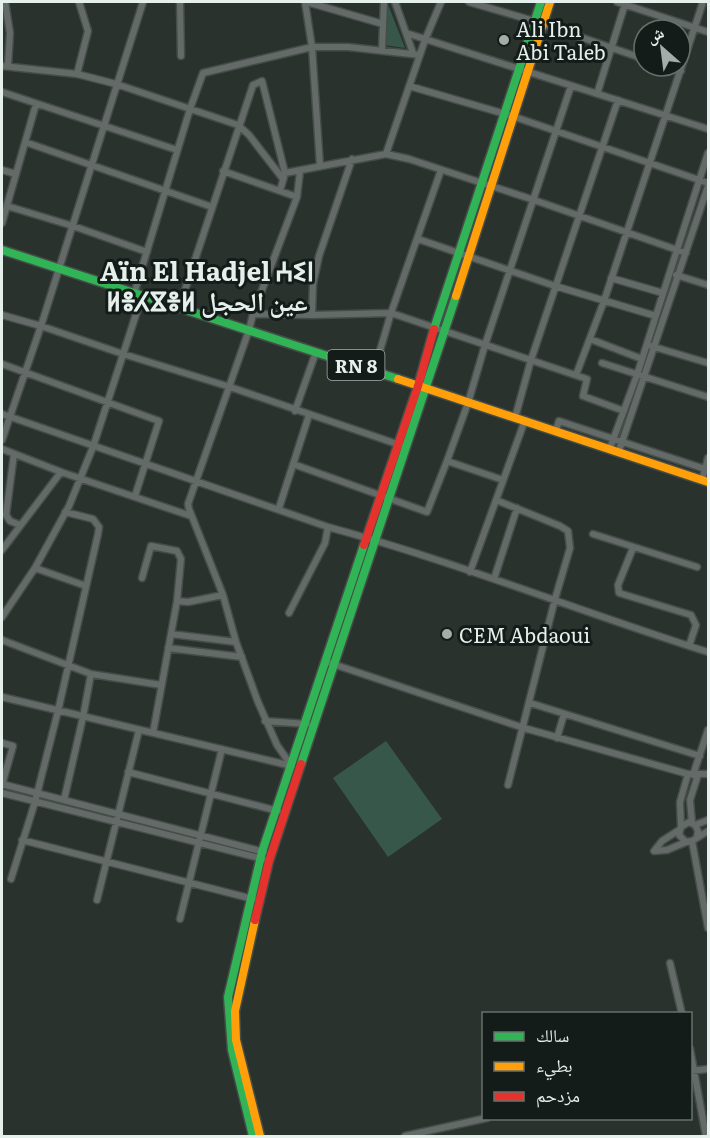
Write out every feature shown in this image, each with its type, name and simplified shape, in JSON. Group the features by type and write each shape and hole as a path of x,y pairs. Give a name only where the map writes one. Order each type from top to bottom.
{"main road":[{"path":"253,1137 230,1045 227,1021 228,997 266,856 366,537 380,494 402,445 443,330 485,185 538,22 541,2"},
{"path":"538,22 550,2"},
{"name":"RN 8","path":"2,250 556,430 705,481"},
{"path":"422,388 434,327 464,255"},
{"path":"328,662 376,540 390,498 402,445"},
{"path":"255,899 236,1011 236,1040 260,1137"}],"street":[{"path":"5,2 10,33 5,65 77,74 116,84 238,125 284,176"},
{"path":"77,74 88,31 80,2"},
{"path":"2,440 41,326 143,2"},
{"path":"180,2 181,56"},
{"path":"320,166 312,47 306,2 383,24"},
{"path":"382,50 384,2"},
{"path":"395,2 416,54"},
{"path":"386,154 409,86 416,54 425,40 441,2"},
{"path":"469,2 538,22 632,55"},
{"path":"617,2 708,32"},
{"path":"646,11 649,2"},
{"path":"692,36 703,2"},
{"path":"597,93 625,4"},
{"path":"406,33 708,129"},
{"path":"2,617 35,568 65,512 93,447 123,354 147,252 177,150 203,73 312,47 416,54"},
{"path":"576,375 604,301 679,78"},
{"path":"179,308 252,85 262,81 284,176 280,191"},
{"path":"409,86 556,131 708,184 622,441 615,450"},
{"path":"293,464 427,512 468,403 571,86"},
{"path":"2,92 177,150"},
{"path":"515,418 531,360 618,100"},
{"path":"2,223 36,104"},
{"path":"25,142 212,207"},
{"path":"615,450 614,438 637,375 708,153"},
{"path":"284,176 352,159 386,154 534,200 686,253"},
{"path":"312,315 312,284 319,256 352,159"},
{"path":"2,170 16,174"},
{"path":"374,372 391,313 441,170"},
{"path":"223,171 297,197"},
{"path":"294,767 277,745 265,721 236,642 223,595 188,504 230,387 252,314 297,197 300,171"},
{"path":"7,206 147,252"},
{"path":"418,239 555,286 656,316"},
{"path":"670,272 708,285"},
{"path":"611,278 663,293"},
{"path":"252,314 391,313 587,379 583,396 624,411"},
{"path":"2,315 230,387 295,411 402,445"},
{"path":"590,339 642,358"},
{"path":"646,345 708,363"},
{"path":"295,411 316,352"},
{"path":"602,363 708,397"},
{"path":"2,364 159,421 135,496"},
{"path":"2,414 144,465 279,508 328,527 376,540 555,599 708,652"},
{"path":"279,508 309,415"},
{"path":"470,572 525,420"},
{"path":"556,430 559,421 707,469"},
{"path":"2,449 61,472 191,516"},
{"path":"14,454 6,515 10,521 20,525"},
{"path":"705,481 708,458"},
{"path":"447,461 503,480"},
{"path":"2,550 61,472"},
{"path":"496,500 568,531 570,548 508,785"},
{"path":"494,579 517,508"},
{"path":"11,879 35,802 58,711 99,527 93,519 65,512"},
{"path":"289,613 325,543 328,527"},
{"path":"593,534 697,567"},
{"path":"142,578 151,546 177,551 181,559 177,601 153,733"},
{"path":"633,548 618,585 619,594 691,615 696,625 689,646"},
{"path":"35,568 86,586"},
{"path":"177,601 188,602 223,595"},
{"path":"171,634 236,642"},
{"path":"2,640 91,674 161,685"},
{"path":"168,648 242,657"},
{"path":"328,662 557,738 693,775 708,774"},
{"path":"64,800 91,674"},
{"path":"2,697 294,767"},
{"path":"530,703 700,756"},
{"path":"557,738 564,714"},
{"path":"265,721 309,724"},
{"path":"97,900 139,730"},
{"path":"692,840 679,835 680,802 693,775 708,730"},
{"path":"2,743 13,746 2,785 64,800 117,818"},
{"path":"180,919 222,749"},
{"path":"128,772 280,811"},
{"path":"693,775 690,800 694,824 698,831 692,840 708,928"},
{"path":"2,792 35,802 117,818 266,856"},
{"path":"708,820 694,824 686,823 654,851 667,850 708,831"},
{"path":"22,840 255,899"},
{"path":"670,963 682,1012"},
{"path":"705,1137 693,1071 708,1069"},
{"path":"405,1137 482,1120"}],"green space":[{"path":"387,2 405,48 384,45"},
{"path":"386,741 442,819 388,857 333,778"}],"traffic: fast":[{"path":"434,329 541,2"},
{"path":"2,250 398,379"},
{"path":"301,764 456,296"},
{"path":"253,1136 232,1050 228,997 262,852 364,545"}],"traffic: slow":[{"path":"456,296 550,2"},
{"path":"398,379 708,482"},
{"path":"255,920 235,1011 236,1040 260,1136"}],"traffic: jam":[{"path":"364,545 418,386 434,329"},
{"path":"255,920 269,861 301,764"}],"place":[{"name":"Ali Ibn Abi Taleb","path":"504,40"},
{"name":"CEM Abdaoui","path":"447,634"}],"district":[{"name":"Aïn El Hadjel ⵄⵉⵏ ⵍⴻⵃⴵⴻⵍ عين الحجل","path":"207,284"}]}
